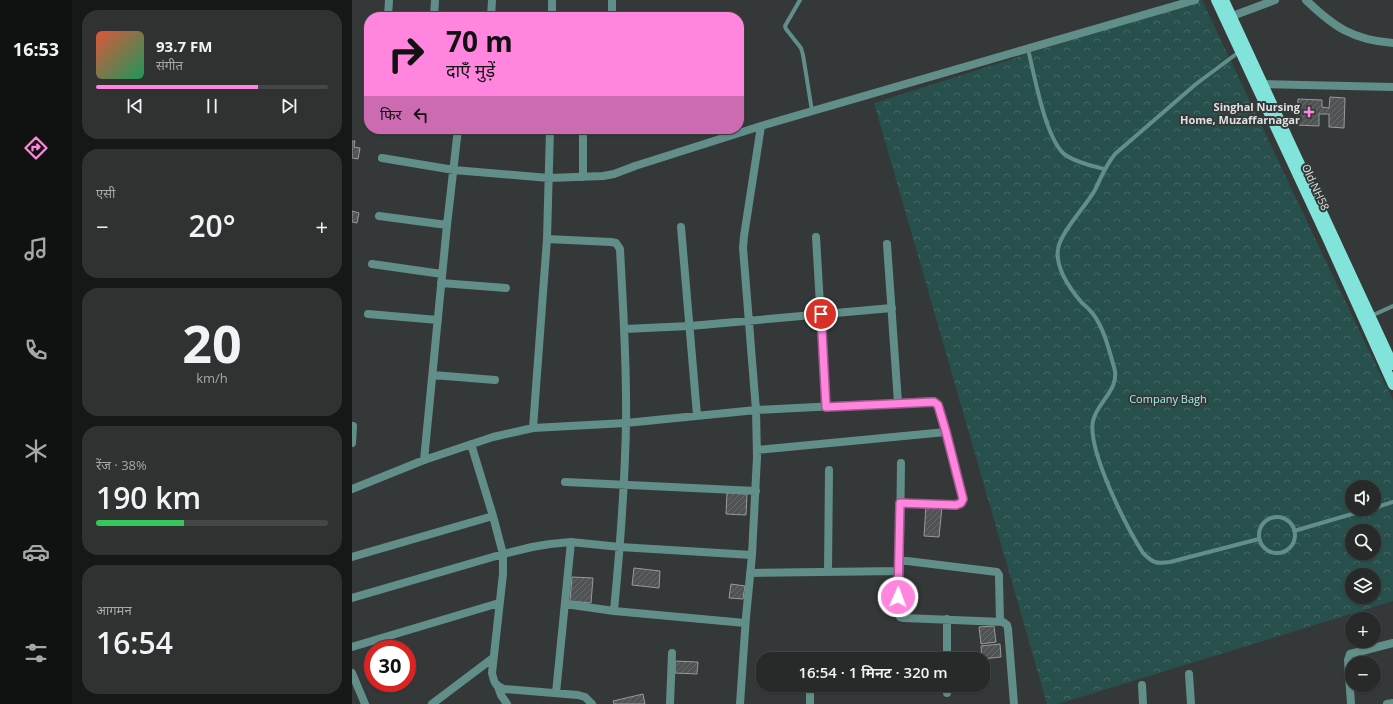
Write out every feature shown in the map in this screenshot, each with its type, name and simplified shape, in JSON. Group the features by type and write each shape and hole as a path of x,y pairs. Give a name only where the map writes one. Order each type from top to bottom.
{"main road":[{"name":"Old NH58","path":"1216,0 1228,17 1370,316 1390,351 1393,365"},
{"name":"Old NH58","path":"1224,0 1239,51 1259,84 1393,385"}],"street":[{"path":"388,12 389,0"},
{"path":"434,12 435,0"},
{"path":"491,12 492,0"},
{"path":"552,0 552,12"},
{"path":"612,0 612,12"},
{"path":"744,131 1195,0"},
{"path":"1228,17 1275,0"},
{"path":"1306,0 1323,16 1339,28 1358,36 1393,43"},
{"path":"1259,84 1393,87"},
{"path":"740,704 745,623 752,555 757,450 756,410 744,236 761,126"},
{"path":"424,460 458,134"},
{"path":"533,428 546,239 550,134"},
{"path":"583,134 583,177"},
{"path":"382,158 454,170 549,178 604,176 736,134"},
{"path":"379,216 447,225"},
{"path":"681,227 697,416"},
{"path":"816,238 826,407"},
{"path":"546,239 611,242 616,243 619,246 624,329 626,423 620,547 614,611"},
{"path":"887,244 898,404"},
{"path":"372,264 442,274"},
{"path":"441,283 506,288"},
{"path":"624,329 690,326 892,308"},
{"path":"368,314 438,320"},
{"path":"433,375 495,380"},
{"path":"352,489 424,460 471,444 533,428 626,423 756,410 898,404 931,401 936,402 946,432 963,499 961,503 956,505 900,503"},
{"path":"352,443 353,426"},
{"path":"757,450 946,432"},
{"path":"471,444 493,516 502,554 503,574 492,674 494,682 507,704"},
{"path":"901,463 898,609 900,617 1004,622 1008,629 1014,704"},
{"path":"828,572 829,470"},
{"path":"565,482 756,491"},
{"path":"352,557 493,516"},
{"path":"352,598 502,554 532,547 571,542 620,547 752,555"},
{"path":"556,693 571,542"},
{"path":"899,560 997,572 999,575 1000,621"},
{"path":"750,573 899,572"},
{"path":"352,647 499,603"},
{"path":"565,604 614,611 745,623"},
{"path":"947,620 947,652"},
{"path":"1351,704 1348,660 1350,654 1393,643"},
{"path":"670,704 672,653"},
{"path":"434,704 493,658"},
{"path":"352,673 365,704"},
{"path":"1189,674 1191,704"},
{"path":"1142,685 1143,704"},
{"path":"498,687 509,690 578,694 585,697 592,704"},
{"path":"810,692 810,704"},
{"path":"1389,704 1393,703"}],"lane":[{"path":"800,0 785,26 801,48 812,111"},
{"path":"1028,48 1048,126 1056,145 1066,156 1104,169"},
{"path":"1239,51 1196,84 1116,154 1104,169 1094,190 1061,239 1058,249 1059,262 1064,277 1073,291 1093,314 1100,327 1115,369 1115,380 1110,392 1098,408 1093,421 1093,437 1108,484 1142,553 1157,564 1259,539"},
{"path":"1370,316 1393,306"},
{"path":"1381,506 1393,502"},
{"path":"1294,531 1345,516"},
{"path":"1276,517 1288,521 1292,525 1294,531 1294,542 1286,551 1281,553 1270,552 1265,549 1259,539 1261,527 1270,519 1276,517"}],"green space":[{"name":"Company Bagh","path":"1196,0 1202,0 1393,400 1393,601 1357,612 1345,612 1345,616 1058,704 1047,704 874,103"}],"building":[{"path":"1330,97 1345,98 1344,128 1329,127 1329,114 1319,114 1319,126 1296,125 1298,99 1322,100 1322,107 1329,108"},
{"path":"352,141 355,141 354,147 360,148 358,159 352,158"},
{"path":"352,211 359,213 357,223 352,222"},
{"path":"727,493 747,494 746,515 726,514"},
{"path":"926,506 942,507 939,537 924,536"},
{"path":"634,568 660,571 659,588 632,585"},
{"path":"572,577 593,578 591,603 570,601"},
{"path":"731,584 745,586 743,599 729,598"},
{"path":"994,626 996,642 981,644 979,627"},
{"path":"1000,644 1001,657 990,658 990,652 981,652 981,646"},
{"path":"675,661 698,662 697,674 675,673"},
{"path":"643,694 645,704 614,704 613,701"}],"place":[{"name":"Singhal Nursing Home, Muzaffarnagar","path":"1309,112"}],"route":[{"path":"821,314 826,407 931,401 936,402 946,432 963,499 961,503 956,505 900,503 898,597"}]}
